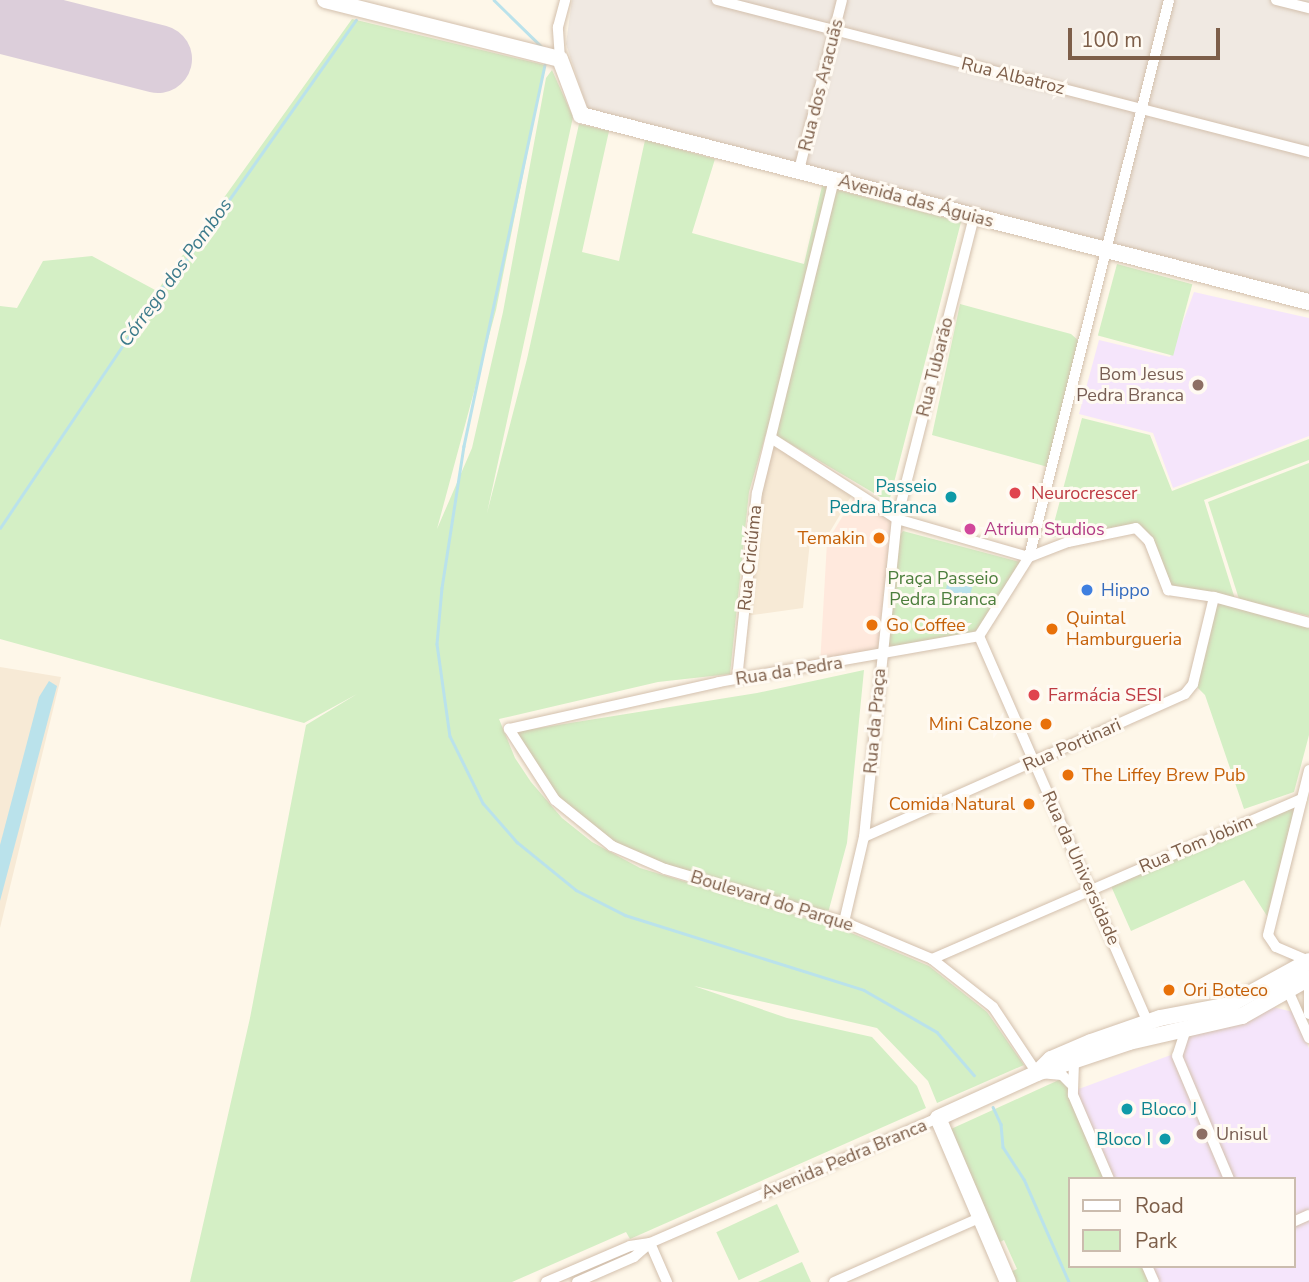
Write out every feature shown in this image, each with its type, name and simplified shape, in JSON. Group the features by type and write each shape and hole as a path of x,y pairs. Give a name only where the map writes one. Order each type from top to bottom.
{"street":[{"path":"325,0 560,59 558,27 565,0"},
{"name":"Rua Albatroz","path":"717,0 1309,152"},
{"name":"Rua dos Aracuãs","path":"799,170 842,0"},
{"path":"979,636 1029,557 1169,0"},
{"path":"1276,0 1309,8"},
{"name":"Avenida das Águias","path":"560,59 581,115 1309,302"},
{"name":"Rua Criciúma","path":"737,680 757,493 834,179"},
{"name":"Rua Tubarão","path":"897,519 974,216"},
{"path":"771,438 897,519 1029,557 1108,531 1136,528 1149,541 1168,590 1214,597 1309,623"},
{"name":"Rua da Praça","path":"844,922 864,836 897,519"},
{"name":"Rua Portinari","path":"864,836 1035,763 1185,694 1193,684 1214,597"},
{"name":"Rua da Pedra","path":"509,729 737,680 881,656 979,636"},
{"name":"Rua da Universidade","path":"979,636 1148,1022"},
{"name":"Boulevard do Parque","path":"509,729 555,800 612,846 665,869 844,922 933,959 993,1007 1037,1073"},
{"path":"1309,770 1268,935 1276,947 1309,961"},
{"name":"Rua Tom Jobim","path":"933,959 1302,799"},
{"name":"Avenida Pedra Branca","path":"577,1282 634,1257 650,1244 1037,1073 1129,1042 1234,1018 1286,984 1309,961"},
{"path":"1309,980 1309,1014"},
{"name":"Avenida Pedra Branca","path":"1037,1073 1051,1059 1148,1022 1229,1005 1286,984 1309,980"},
{"path":"1286,984 1309,1038"},
{"path":"1186,1028 1177,1056 1228,1177"},
{"path":"1071,1084 1074,1062"},
{"path":"1037,1073 1062,1075 1071,1084 1108,1177"},
{"path":"938,1118 1008,1282"},
{"path":"834,1282 979,1217"},
{"path":"650,1244 667,1282"},
{"name":"Avenida Pedra Branca","path":"546,1282 630,1246 650,1244"}],"shaded area":[{"path":"572,0 1309,0 1309,297 588,110 566,44"},
{"name":"Bom Jesus Pedra Branca","path":"1194,292 1309,318 1309,436 1173,488 1153,433 1079,414 1099,340 1170,357"},
{"path":"772,440 853,493 825,540 811,532 803,608 745,616 759,493"},
{"path":"856,494 895,520 880,655 820,665 827,542"},
{"path":"0,667 61,677 0,928"},
{"name":"Unisul","path":"1273,1007 1293,1012 1309,1048 1309,1282 1159,1282 1154,1268 1295,1268 1295,1177 1114,1177 1076,1090 1179,1052 1184,1035"}],"green space":[{"path":"352,19 545,65 496,310 437,529 472,448 503,312 546,78 552,70 573,117 487,513 527,359 579,124 609,131 582,252 619,261 645,140 715,159 692,233 804,264 822,186 961,222 889,502 767,430 749,492 730,674 658,682 499,719 515,758 531,782 562,818 592,842 640,868 842,929 929,966 987,1012 1024,1065 937,1103 928,1081 877,1028 694,986 787,1018 872,1037 917,1086 926,1108 630,1239 626,1232 512,1282 190,1282 250,1018 306,725 357,694 304,723 0,639 0,306 17,308 43,261 92,256 157,291"},
{"path":"1117,264 1192,284 1173,356 1098,335"},
{"path":"960,304 1071,334 1079,341 1048,467 932,435"},
{"path":"1082,418 1150,435 1172,491 1309,439 1309,460 1204,500 1235,599 1170,587 1152,540 1128,525 1050,538"},
{"path":"1309,463 1309,616 1239,599 1208,502"},
{"name":"Praça Passeio Pedra Branca","path":"903,531 1020,562 976,632 886,652 899,536"},
{"path":"1215,598 1309,624 1309,735 1294,792 1244,809 1205,695 1194,684"},
{"path":"864,670 847,843 828,913 666,865 614,842 558,798 514,732 757,693"},
{"path":"1295,807 1267,916 1244,880 1131,931 1111,886"},
{"path":"1061,1079 1067,1081 1104,1177 1068,1177 1068,1268 1144,1268 1149,1282 1013,1282 1008,1273 1017,1269 1004,1240 996,1244 951,1129"},
{"path":"777,1204 799,1252 739,1280 716,1232"},
{"path":"802,1262 811,1282 758,1282"}],"water":[{"path":"949,577 973,583 967,607 943,601"},
{"path":"49,681 57,686 0,901 0,845 39,697"}],"waterway":[{"path":"494,0 542,47"},
{"name":"Córrego dos Pombos","path":"0,528 160,290 188,258 356,20"},
{"path":"545,65 464,446 442,588 437,644 450,736 483,803 517,842 576,890 625,915 864,990 937,1032 974,1075"},
{"path":"993,1107 1001,1124 1003,1147 1024,1179 1069,1282"}],"runway":[{"path":"0,19 158,59"}],"place":[{"name":"Bom Jesus Pedra Branca","path":"1198,385"},
{"name":"Neurocrescer","path":"1015,493"},
{"name":"Passeio Pedra Branca","path":"951,497"},
{"name":"Atrium Studios","path":"970,529"},
{"name":"Temakin","path":"879,538"},
{"name":"Hippo","path":"1087,590"},
{"name":"Go Coffee","path":"872,625"},
{"name":"Quintal Hamburgueria","path":"1052,629"},
{"name":"Farmácia SESI","path":"1034,695"},
{"name":"Mini Calzone","path":"1046,724"},
{"name":"The Liffey Brew Pub","path":"1068,775"},
{"name":"Comida Natural","path":"1029,804"},
{"name":"Ori Boteco","path":"1169,990"},
{"name":"Bloco J","path":"1127,1109"},
{"name":"Unisul","path":"1202,1134"},
{"name":"Bloco I","path":"1165,1139"}]}
